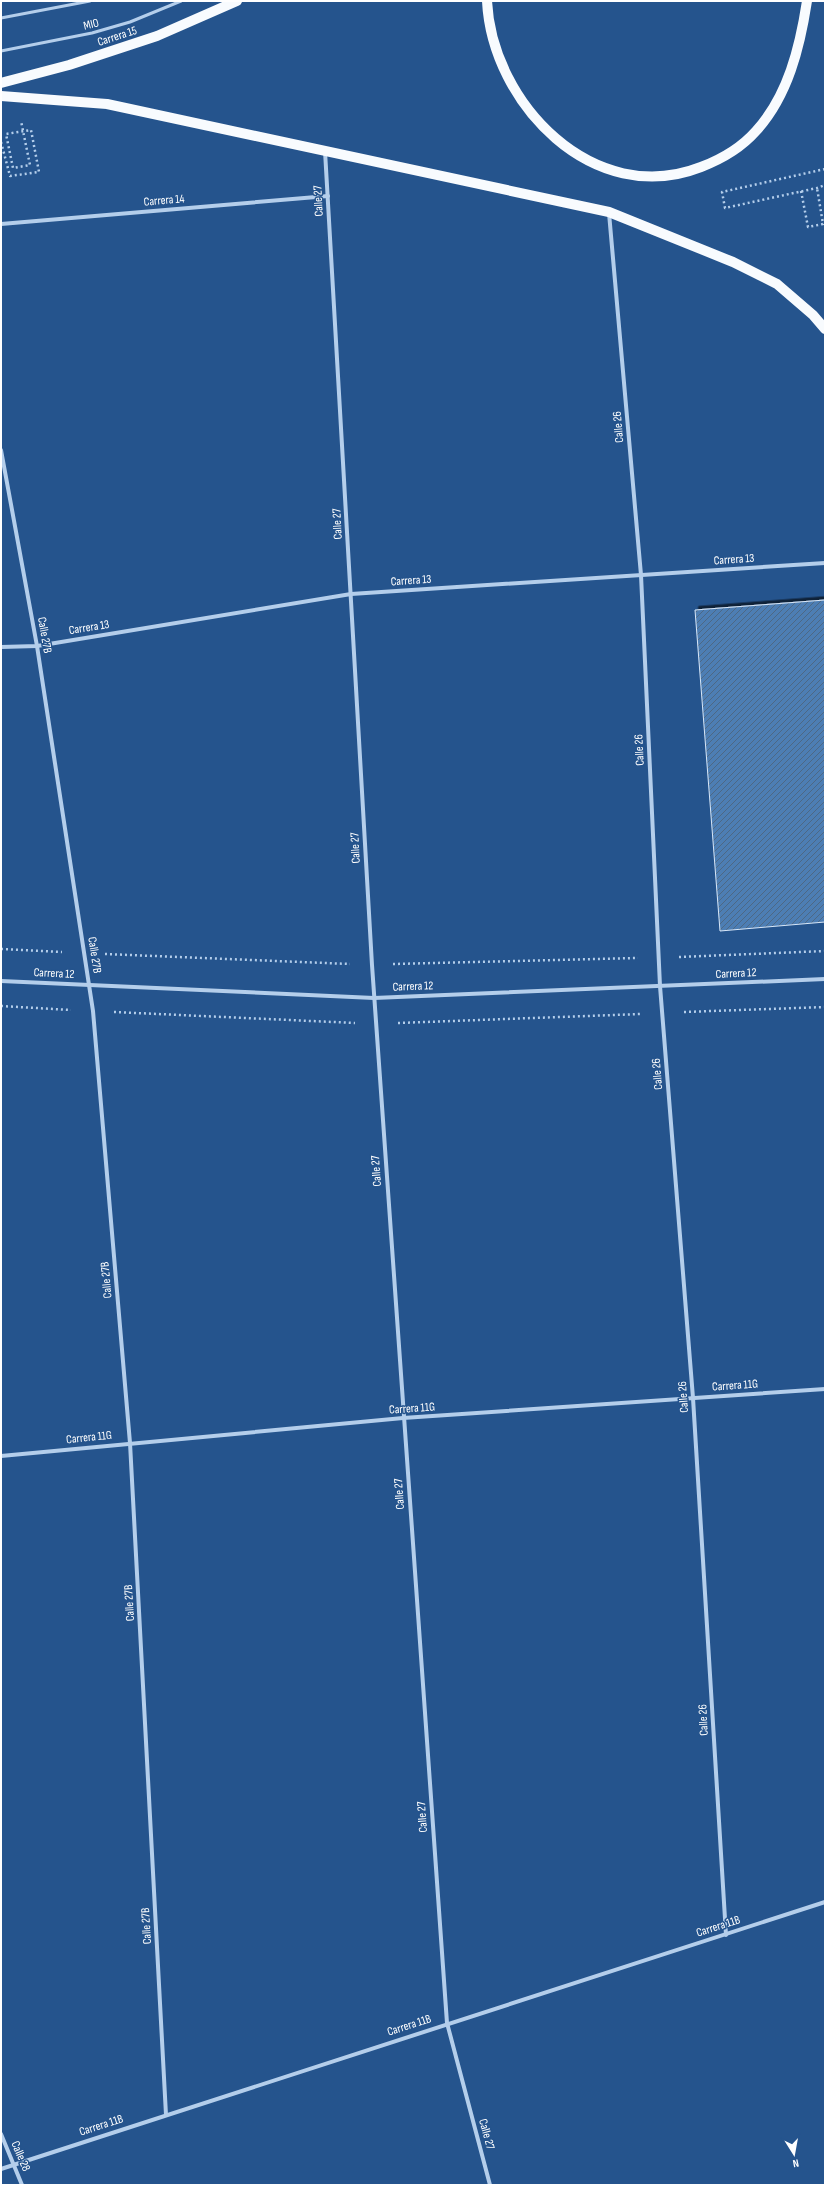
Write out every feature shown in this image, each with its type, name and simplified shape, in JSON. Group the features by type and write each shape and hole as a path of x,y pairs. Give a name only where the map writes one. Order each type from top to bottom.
{"main road":[{"name":"Carrera 15","path":"1,83 69,65 157,36 237,1"},
{"path":"487,1 491,33 498,56 519,99 536,119 572,152 595,164 617,172 640,177 663,177 688,172 728,155 756,131 768,115 790,74 799,44 807,1"},
{"path":"1,96 107,104 609,212 733,262 777,284 813,315 825,329"}],"street":[{"name":"Calle 27","path":"325,150 374,998 447,2023 490,2185"},
{"name":"Carrera 14","path":"1,224 328,196"},
{"name":"Calle 26","path":"609,212 641,575 660,986 693,1398 726,1934"},
{"name":"Calle 27B","path":"1,450 37,646 90,985 130,1443 166,2115"},
{"name":"Carrera 13","path":"1,647 37,646 351,594 825,563"},
{"name":"Carrera 12","path":"1,980 374,998 825,979"},
{"name":"Carrera 11G","path":"1,1456 404,1418 825,1389"},
{"name":"Carrera 11B","path":"1,2169 447,2023 825,1902"},
{"name":"Calle 28","path":"1,2134 22,2185"}],"lane":[{"name":"MIO","path":"1,18 90,1"},
{"name":"MIO","path":"1,51 92,33 130,22 181,1"}],"path":[{"path":"1,142 10,176 39,172 31,130 6,134 13,168 30,166 25,143"},
{"path":"825,169 722,192 725,208 815,189 825,185"},
{"path":"801,192 808,227 823,224 820,204 815,189"},
{"path":"1,949 372,965 659,958 825,951"}],"building":[{"path":"825,600 825,922 720,931 695,610"}]}
